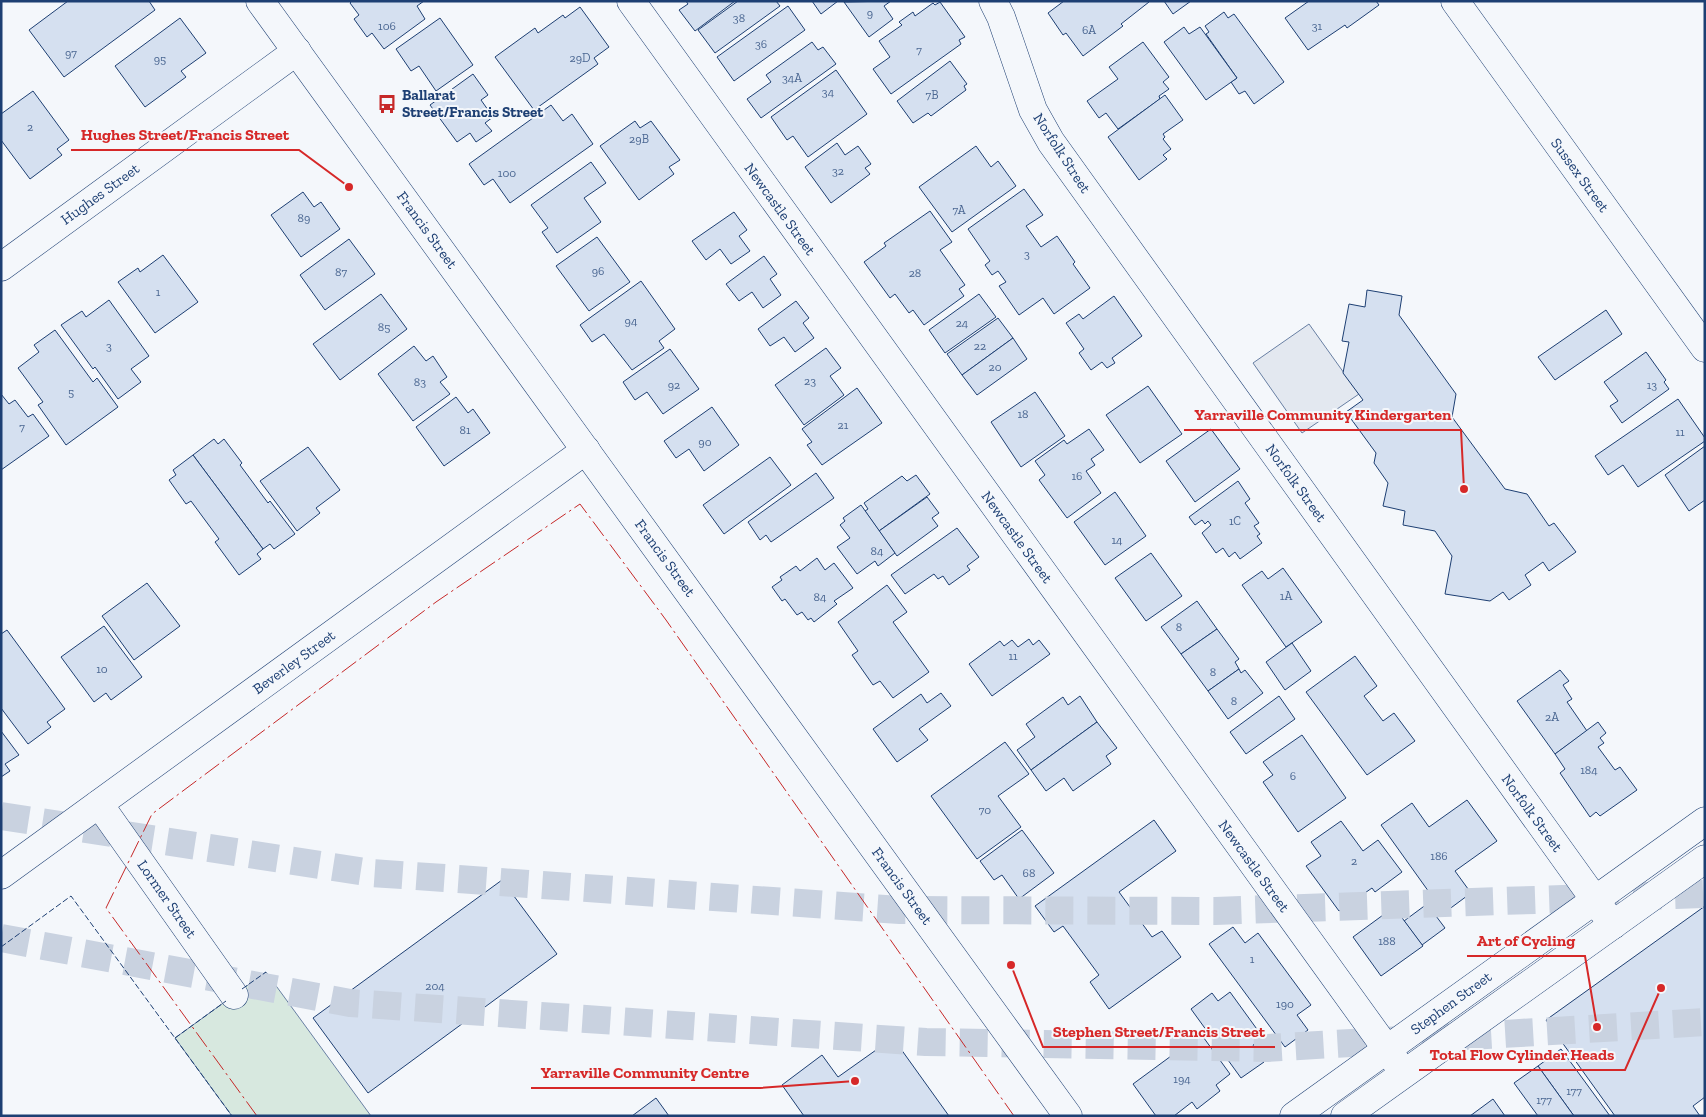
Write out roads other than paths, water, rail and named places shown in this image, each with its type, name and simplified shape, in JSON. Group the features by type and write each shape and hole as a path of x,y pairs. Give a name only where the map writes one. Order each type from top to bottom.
{"street":[{"name":"Francis Street","path":"260,1 1068,1116"},
{"name":"Newcastle Street","path":"630,1 1404,1073"},
{"name":"Norfolk Street","path":"993,1 1001,17 1033,110 1051,142 1613,925"},
{"name":"Sussex Street","path":"1455,1 1705,348"},
{"name":"Hughes Street","path":"1,267 297,51"},
{"name":"Beverley Street","path":"1,875 586,450"},
{"name":"Lormer Street","path":"99,804 234,995"},
{"name":"Stephen Street","path":"1294,1116 1705,820"},
{"name":"Stephen Street","path":"1345,1116 1705,859"}],"tunnel":[{"path":"1,816 372,873 900,910 1215,911 1705,894"},
{"path":"1,938 350,1003 926,1042 1267,1048 1705,1022"}],"place":[{"name":"Ballarat Street/Francis Street","path":"387,104"},
{"name":"Hughes Street/Francis Street","path":"349,187"},
{"name":"Yarraville Community Kindergarten","path":"1464,489"},
{"name":"Stephen Street/Francis Street","path":"1011,965"},
{"name":"Total Flow Cylinder Heads","path":"1661,988"},
{"name":"Art of Cycling","path":"1597,1027"},
{"name":"Yarraville Community Centre","path":"855,1081"}]}
